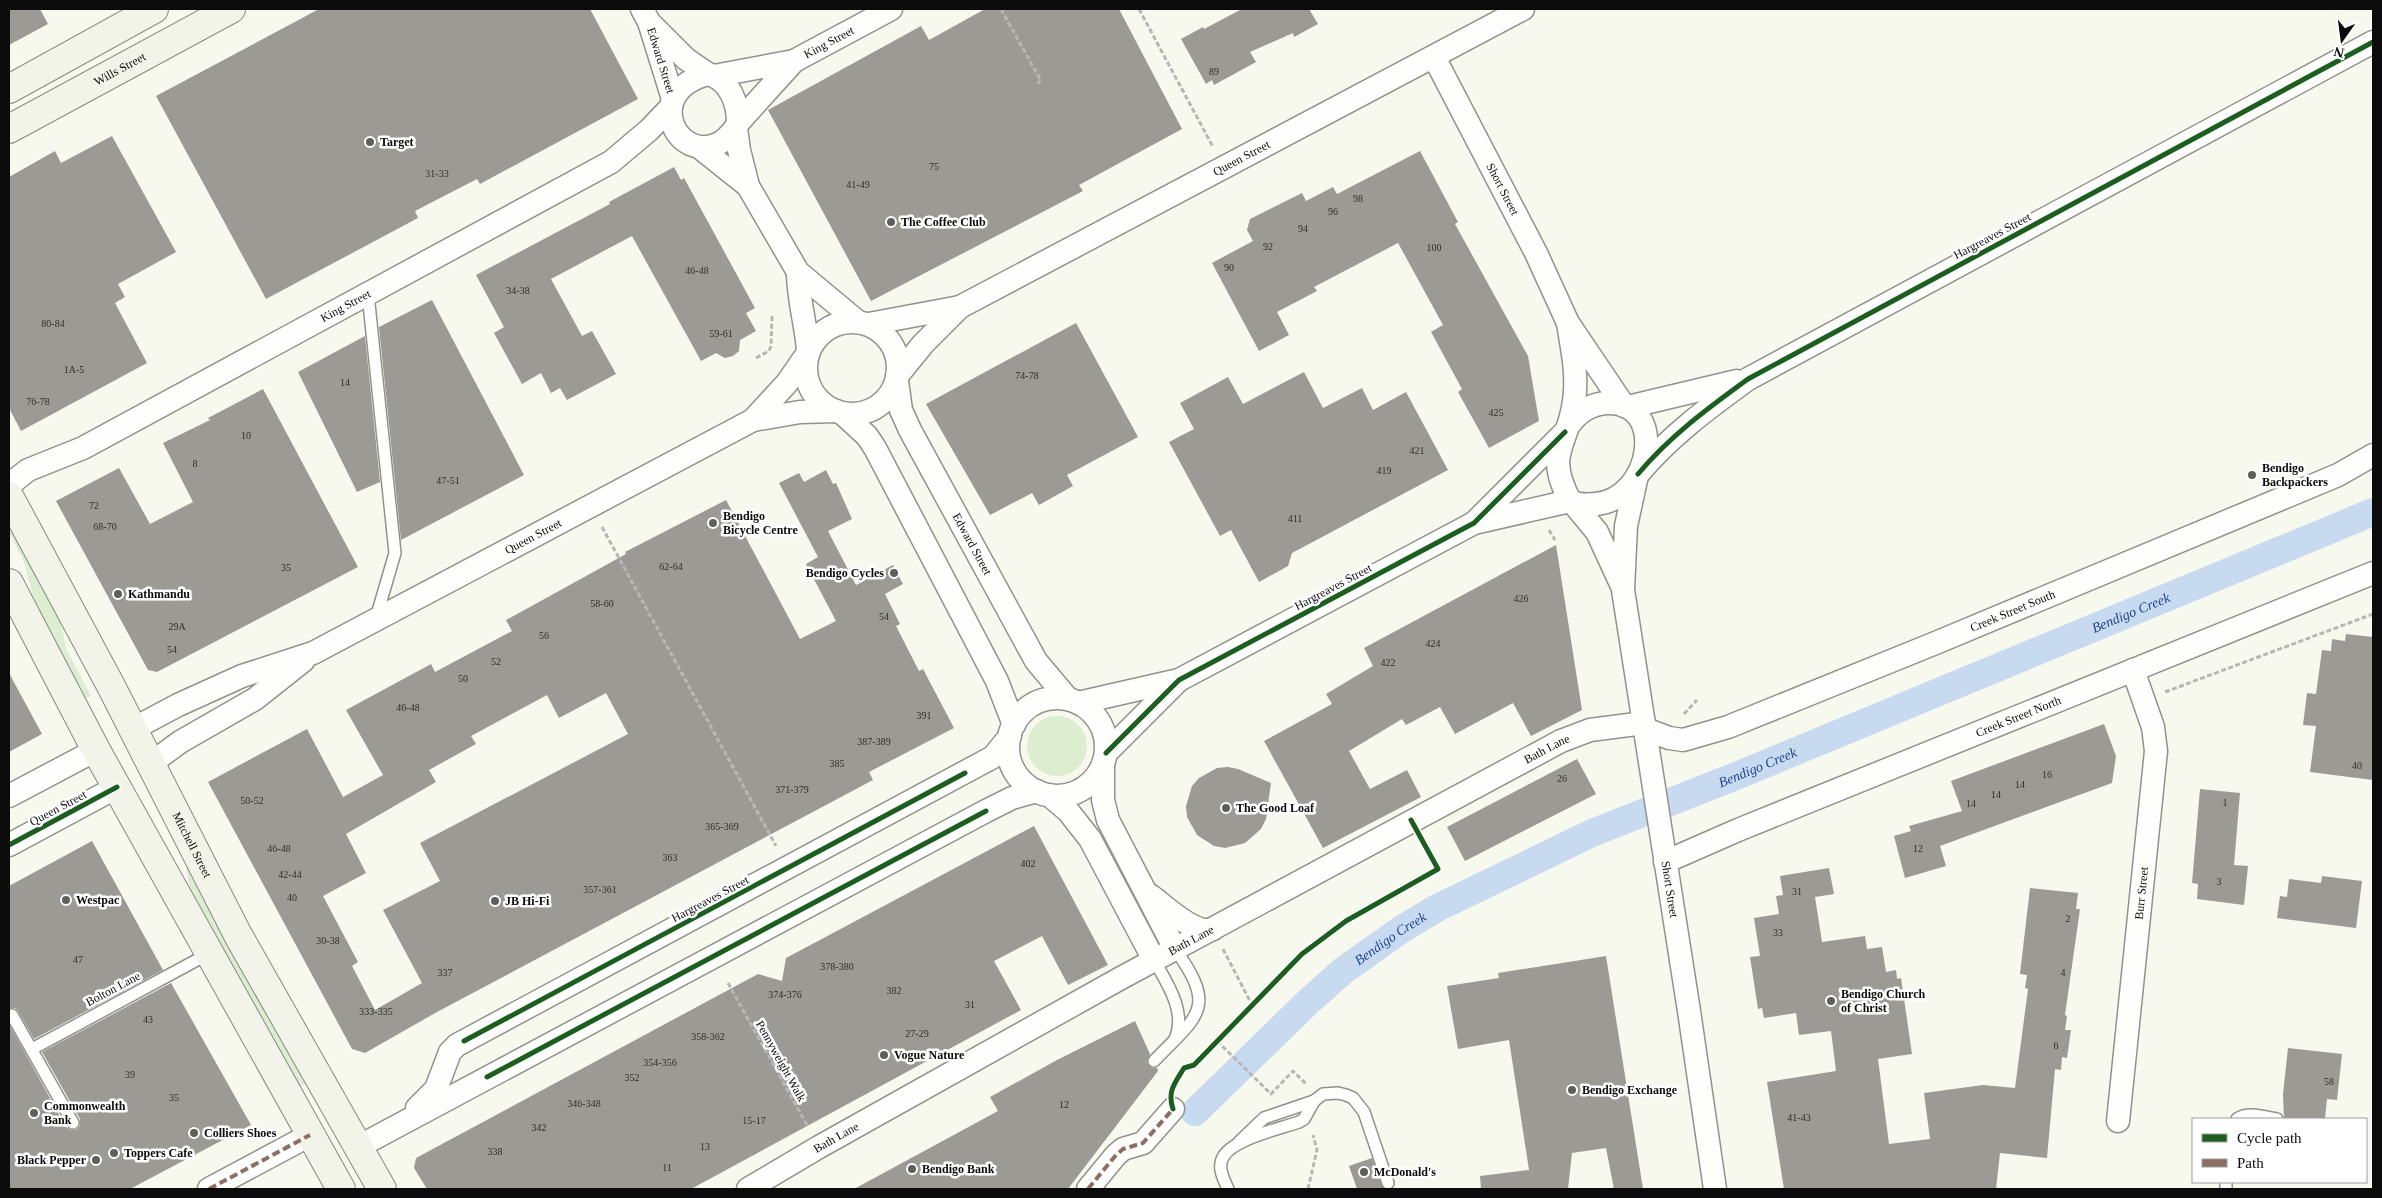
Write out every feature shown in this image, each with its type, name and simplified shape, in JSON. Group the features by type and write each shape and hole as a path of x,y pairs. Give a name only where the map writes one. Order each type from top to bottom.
{"street":[{"path":"9,89 154,9"},
{"name":"Wills Street","path":"9,129 231,9"},
{"name":"King Street","path":"711,75 794,61 891,9"},
{"name":"Queen Street","path":"897,378 924,344 960,307 1523,9"},
{"name":"Edward Street","path":"646,15 686,59 711,75"},
{"name":"Edward Street","path":"646,15 672,103"},
{"name":"Hargreaves Street","path":"1637,477 1669,440 1704,411 1748,379 2373,42"},
{"name":"Short Street","path":"1434,57 1536,253 1568,324 1626,407"},
{"name":"King Street","path":"737,126 794,61"},
{"path":"748,186 699,147 680,137 674,128 670,118 672,103 687,83 711,75 724,83 736,102 739,150 748,186 798,272 864,323 882,332 892,345 898,360 897,378 891,393 881,404 869,411 856,414 839,412"},
{"name":"King Street","path":"9,485 28,470 83,448 611,162 649,130 672,103"},
{"path":"699,147 718,144 737,126"},
{"path":"798,272 798,294 804,316 808,352 805,368 810,388 824,405 839,412 867,436 875,448 998,680 1012,730 1009,753 1014,769 1026,784 1043,793 1068,811 1090,839 1154,960"},
{"name":"Queen Street","path":"864,323 960,307"},
{"path":"808,352 816,337 828,327 843,322 864,323"},
{"name":"Short Street","path":"1567,429 1575,394 1574,361 1568,324"},
{"name":"Queen Street","path":"753,420 787,383 808,352"},
{"name":"Edward Street","path":"897,378 901,410 910,430 1036,660 1073,701"},
{"name":"Hargreaves Street","path":"1626,407 1748,379"},
{"path":"1610,403 1626,407 1642,422 1647,438 1645,456 1637,477 1622,495 1607,502 1592,505 1572,502 1561,481 1557,460 1567,429 1580,412 1595,405 1610,403"},
{"name":"Queen Street","path":"9,796 178,705 242,676 313,653 753,420 800,412 839,412"},
{"name":"Hargreaves Street","path":"1474,523 1567,429"},
{"name":"Creek Street South","path":"1645,726 1669,738 1683,740 1728,727 1956,635 2329,479 2373,455"},
{"name":"Short Street","path":"1637,477 1626,526 1623,590 1715,1189"},
{"name":"Mitchell Street","path":"9,496 133,730 238,935 382,1189"},
{"name":"Short Street","path":"1572,502 1597,532 1623,590"},
{"name":"Hargreaves Street","path":"1073,701 1179,680 1474,523 1572,502"},
{"name":"Creek Street North","path":"1663,851 2133,670 2373,573"},
{"path":"9,583 96,750 208,954 341,1189"},
{"name":"Queen Street","path":"9,846 117,788 180,742 255,699 313,653"},
{"name":"Burr Street","path":"2118,1121 2156,751 2153,727 2133,670"},
{"name":"Hargreaves Street","path":"1105,758 1179,680"},
{"path":"1012,730 1022,714 1037,703 1057,698 1073,701 1089,710 1100,724 1105,737 1104,810 1118,842 1175,949"},
{"name":"Bath Lane","path":"748,1189 819,1147 1154,960 1175,949 1216,935 1561,741 1590,730 1645,726"},
{"name":"Hargreaves Street","path":"457,1045 993,757 1012,730"},
{"path":"326,1164 1012,798 1026,792 1062,795 1079,791 1094,779 1105,758"},
{"path":"1146,892 1196,929 1216,935"},
{"path":"457,1045 456,1059 461,1071 470,1077 487,1077"},
{"path":"398,1125 436,1089 450,1052 457,1045"},
{"path":"1088,1189 1116,1155 1123,1149 1143,1143 1173,1109"},
{"path":"209,1189 310,1135"}],"lane":[{"path":"368,294 395,553 376,620"},
{"path":"1154,1061 1191,1024 1197,1013 1200,999 1194,977 1175,949"},
{"name":"Bolton Lane","path":"32,1049 208,954"},
{"path":"1154,960 1178,1009 1179,1026 1174,1040"},
{"path":"12,1015 73,1123"},
{"path":"1228,1189 1220,1163 1223,1156 1240,1142 1259,1120 1314,1101 1323,1094 1338,1093 1353,1098 1364,1112 1388,1183"},
{"path":"2238,1118 2254,1115 2271,1118"}],"path":[{"path":"1001,9 1041,81 1037,83"},
{"path":"1139,9 1224,168"},
{"path":"756,358 769,351 771,346 772,316"},
{"path":"590,506 789,868"},
{"path":"2164,692 2373,614"},
{"path":"1216,935 1252,1005"},
{"path":"1245,1012 1258,999"},
{"path":"1211,1047 1224,1034"},
{"path":"1217,1041 1272,1094 1293,1071 1308,1085"},
{"path":"1308,1189 1317,1150"}],"green space":[{"path":"9,522 59,614 66,648 91,696 86,698 36,607 24,562 9,532"},
{"path":"1051,716 1063,716 1074,721 1082,729 1087,740 1085,758 1074,771 1063,776 1051,776 1040,771 1032,763 1027,752 1027,740 1032,729 1040,721"},
{"path":"189,868 309,1082 298,1088 191,893 186,870"}],"building":[{"path":"9,9 40,9 48,24 9,45"},
{"name":"Target","path":"319,9 590,9 638,99 480,184 477,179 415,211 418,218 266,299 156,96"},
{"path":"985,9 1119,9 1182,129 1079,185 1083,191 871,301 768,110 921,26 929,40"},
{"path":"1242,9 1309,9 1318,24 1294,37 1293,33 1250,52 1256,62 1214,85 1212,80 1206,84 1181,39"},
{"path":"112,136 176,252 118,284 125,297 115,303 147,363 21,431 9,408 9,177 55,151 61,163"},
{"path":"1420,151 1458,222 1455,224 1528,356 1539,421 1489,448 1458,392 1462,389 1431,332 1443,325 1398,243 1314,287 1317,291 1277,312 1289,335 1259,351 1212,263 1253,241 1247,230 1250,219 1302,193 1306,201 1333,187 1337,194"},
{"path":"674,167 681,180 684,178 755,308 746,313 756,331 740,340 739,351 733,356 725,358 716,353 701,361 632,236 551,279 582,336 592,331 616,374 567,400 560,388 551,393 541,373 522,384 494,333 504,327 476,275 610,204 609,202"},
{"path":"432,300 524,475 401,540 379,327"},
{"path":"1076,323 1138,437 1067,475 1073,486 1039,505 1032,493 990,515 926,404"},
{"path":"365,336 380,482 357,492 298,372"},
{"path":"1304,372 1323,408 1362,388 1373,410 1406,392 1448,470 1292,553 1288,566 1259,582 1231,530 1220,536 1169,442 1194,429 1180,403 1228,377 1243,404"},
{"path":"263,389 358,567 157,672 148,670 56,501 119,468 150,524 193,502 163,443 210,420 208,418"},
{"path":"826,470 833,484 836,483 852,519 828,531 856,585 893,565 903,584 885,594 900,624 896,626 919,671 923,669 954,728 869,772 873,780 437,1012 365,1053 352,1049 208,782 307,729 343,797 383,775 346,710 431,664 435,672 512,631 506,620 626,554 625,552 726,500 800,639 836,621 806,564 818,557 779,483 799,473 804,482","holes":["606,693 628,734 420,843 440,881 383,910 422,983 375,1010 352,966 358,962 323,896 366,873 346,834 436,782 429,770 476,744 471,736 547,695 559,718"]},
{"path":"1556,545 1582,710 1531,736 1513,703 1455,734 1440,707 1406,725 1402,719 1349,751 1370,789 1407,770 1421,797 1323,848 1264,741 1332,704 1326,694 1373,666 1364,648"},
{"path":"2346,634 2373,637 2373,780 2310,772 2316,726 2303,725 2307,693 2316,694 2322,650 2331,651 2332,639 2345,641"},
{"path":"9,673 42,734 9,752"},
{"path":"2104,724 2116,756 2112,783 1940,846 1946,866 1905,878 1894,836 1911,831 1909,826 1962,811 1951,781"},
{"path":"1577,759 1596,794 1465,861 1447,827"},
{"name":"The Good Loaf","path":"1228,767 1238,769 1271,783 1266,819 1261,829 1245,843 1225,848 1214,846 1197,835 1187,817 1186,806 1192,786 1199,778 1217,768"},
{"path":"2200,789 2240,793 2234,865 2248,866 2244,905 2197,899 2198,884 2192,883"},
{"path":"1034,826 1108,965 1068,985 1042,936 994,961 1021,1010 691,1189 427,1189 414,1168 416,1158 758,974 782,981 786,958"},
{"path":"92,841 163,970 34,1039 18,1011 15,1008 9,1008 9,886"},
{"path":"1829,868 1834,894 1815,897 1822,942 1865,936 1867,949 1882,947 1886,972 1896,970 1897,979 1901,978 1912,1054 1878,1059 1889,1144 1930,1139 1924,1093 1983,1085 2015,1088 2028,989 2025,988 2027,975 2020,974 2030,888 2078,893 2076,909 2080,909 2065,1015 2067,1016 2065,1030 2071,1030 2067,1058 2062,1057 2061,1070 2055,1069 2047,1158 2000,1153 1996,1189 1784,1189 1767,1082 1836,1071 1831,1031 1799,1035 1796,1013 1764,1018 1762,1008 1758,1009 1750,957 1760,956 1754,918 1779,914 1776,896 1783,895 1780,876"},
{"path":"2322,876 2362,881 2356,928 2277,918 2280,896 2287,897 2289,879 2321,883"},
{"name":"Bendigo Exchange","path":"1606,956 1643,1189 1614,1189 1606,1148 1572,1153 1568,1189 1481,1189 1480,1176 1529,1170 1509,1040 1458,1049 1447,986 1499,978 1498,973"},
{"path":"171,983 251,1125 130,1189 9,1189 9,1024 66,1127 70,1130 76,1130 80,1126 80,1119 42,1052"},
{"path":"1135,1021 1150,1054 1147,1063 1152,1068 1157,1068 1158,1071 1068,1189 854,1189 998,1111 990,1097 1057,1060"},
{"path":"2288,1048 2342,1054 2337,1100 2327,1099 2325,1118 2284,1118 2283,1094"},
{"name":"McDonald's","path":"1372,1158 1384,1189 1357,1189 1349,1166"}],"waterway":[{"name":"Bendigo Creek","path":"1195,1112 1309,1001 1344,970 1402,929 1437,908 1592,833 1736,776 2373,512"}],"marked path":[{"path":"1088,1189 1116,1155 1123,1149 1143,1143 1173,1109"},
{"path":"209,1189 310,1135"}],"cycle path":[{"path":"1638,474 1676,435 1748,379 2373,42"},
{"path":"1106,753 1179,680 1474,523 1565,432"},
{"path":"464,1041 965,773"},
{"path":"9,845 117,787"},
{"path":"487,1077 986,811"},
{"path":"1173,1109 1171,1092 1184,1068 1194,1065 1302,954 1346,921 1438,869 1411,820"}],"place":[{"name":"Target","path":"370,142"},
{"name":"The Coffee Club","path":"891,222"},
{"name":"Bendigo Backpackers","path":"2252,475"},
{"name":"Bendigo Bicycle Centre","path":"713,523"},
{"name":"Bendigo Cycles","path":"894,573"},
{"name":"Kathmandu","path":"118,594"},
{"name":"The Good Loaf","path":"1226,808"},
{"name":"Westpac","path":"66,900"},
{"name":"JB Hi-Fi","path":"495,901"},
{"name":"Bendigo Church of Christ","path":"1831,1001"},
{"name":"Vogue Nature","path":"884,1055"},
{"name":"Bendigo Exchange","path":"1572,1090"},
{"name":"Commonwealth Bank","path":"34,1113"},
{"name":"Colliers Shoes","path":"194,1133"},
{"name":"Toppers Cafe","path":"114,1153"},
{"name":"Black Pepper","path":"96,1160"},
{"name":"Bendigo Bank","path":"912,1169"},
{"name":"McDonald's","path":"1364,1172"}]}
